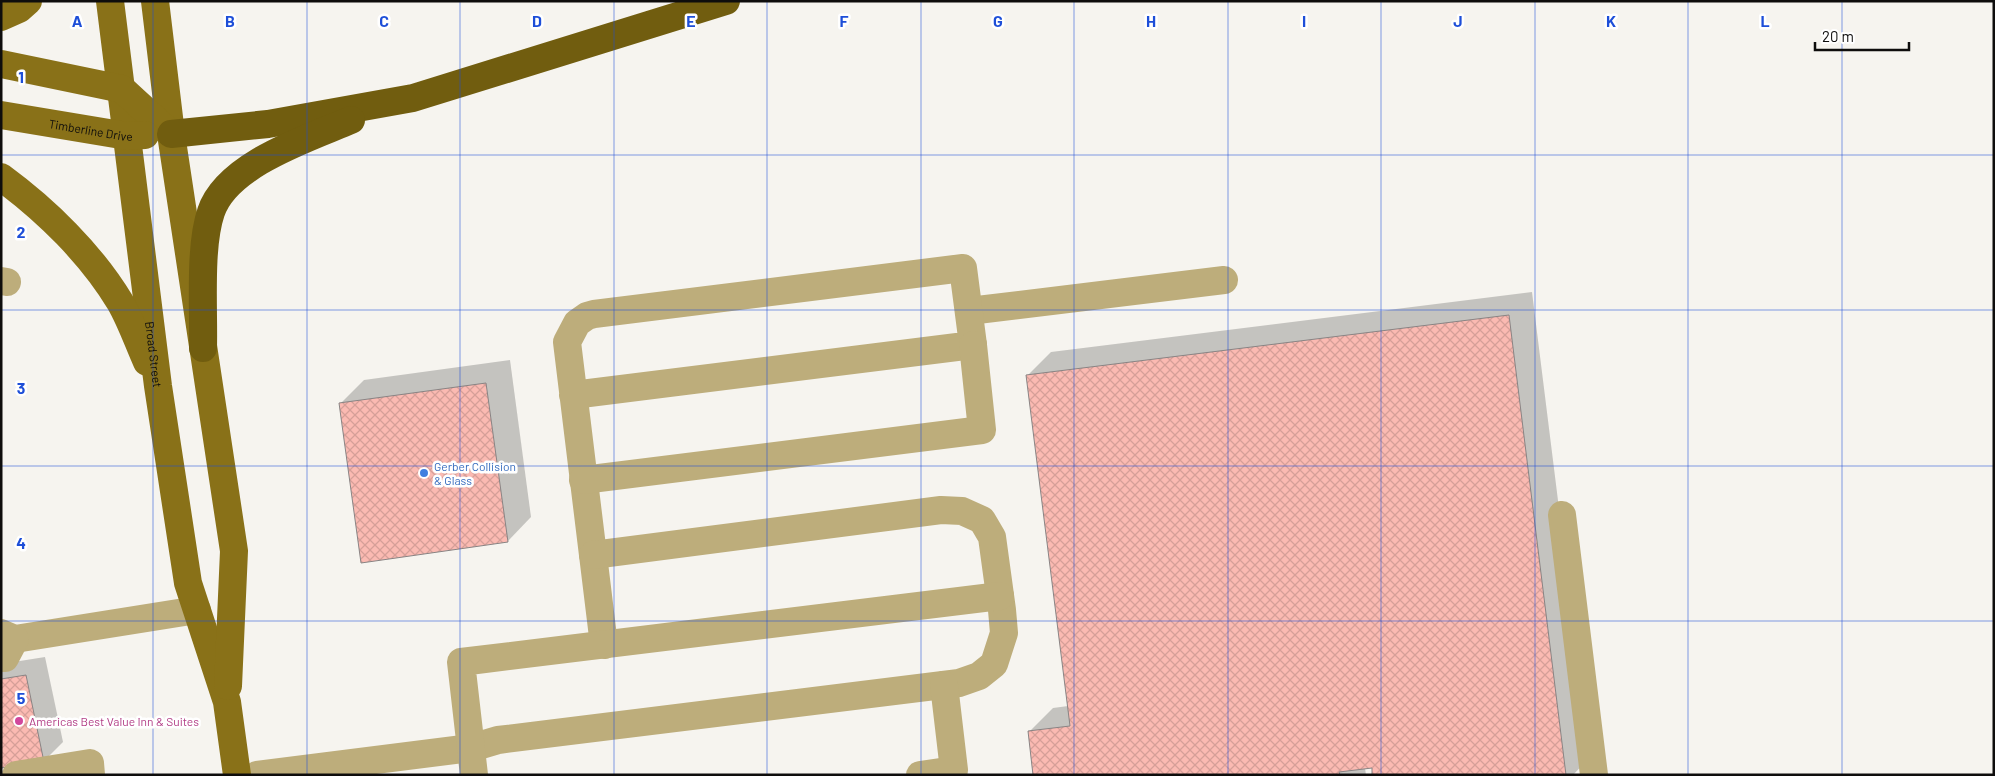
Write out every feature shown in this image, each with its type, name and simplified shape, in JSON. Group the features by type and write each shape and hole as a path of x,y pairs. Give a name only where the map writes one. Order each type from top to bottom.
{"highway":[{"path":"171,134 268,124 413,98 726,1"},
{"path":"203,348 204,254 211,211 224,190 269,155 395,102"}],"main road":[{"path":"1,17 19,9 28,1"},
{"name":"Broad Street","path":"110,1 158,386 188,583 227,702 237,775"},
{"name":"Broad Street","path":"155,1 171,134 234,551 227,702"},
{"path":"1,64 122,90 171,134"},
{"name":"Timberline Drive","path":"1,115 127,136 171,134"},
{"path":"1,177 52,220 88,258 120,302 158,386"}],"lane":[{"path":"583,480 982,430 974,345 963,268 594,314 587,316 577,323 566,342 572,395 604,645"},
{"path":"969,311 1224,280"},
{"path":"572,395 974,345"},
{"path":"258,775 471,748 498,740 944,685 979,676 994,664 1004,633 992,537 982,520 962,511 941,510 593,555"},
{"path":"1562,515 1594,775"},
{"path":"474,775 461,662 1000,596"},
{"path":"6,644 197,610"},
{"path":"920,775 954,770 944,685"},
{"path":"16,775 90,763 91,775"}],"building":[{"path":"1509,315 1566,775 1372,775 1372,768 1339,772 1340,775 1033,775 1028,731 1070,726 1026,375"},
{"name":"Gerber Collision & Glass","path":"486,383 508,542 361,563 339,403"},
{"name":"Americas Best Value Inn & Suites","path":"26,675 44,762 1,768 1,679"}],"place":[{"name":"Gerber Collision & Glass","path":"424,473"},
{"name":"Americas Best Value Inn & Suites","path":"19,721"}]}
